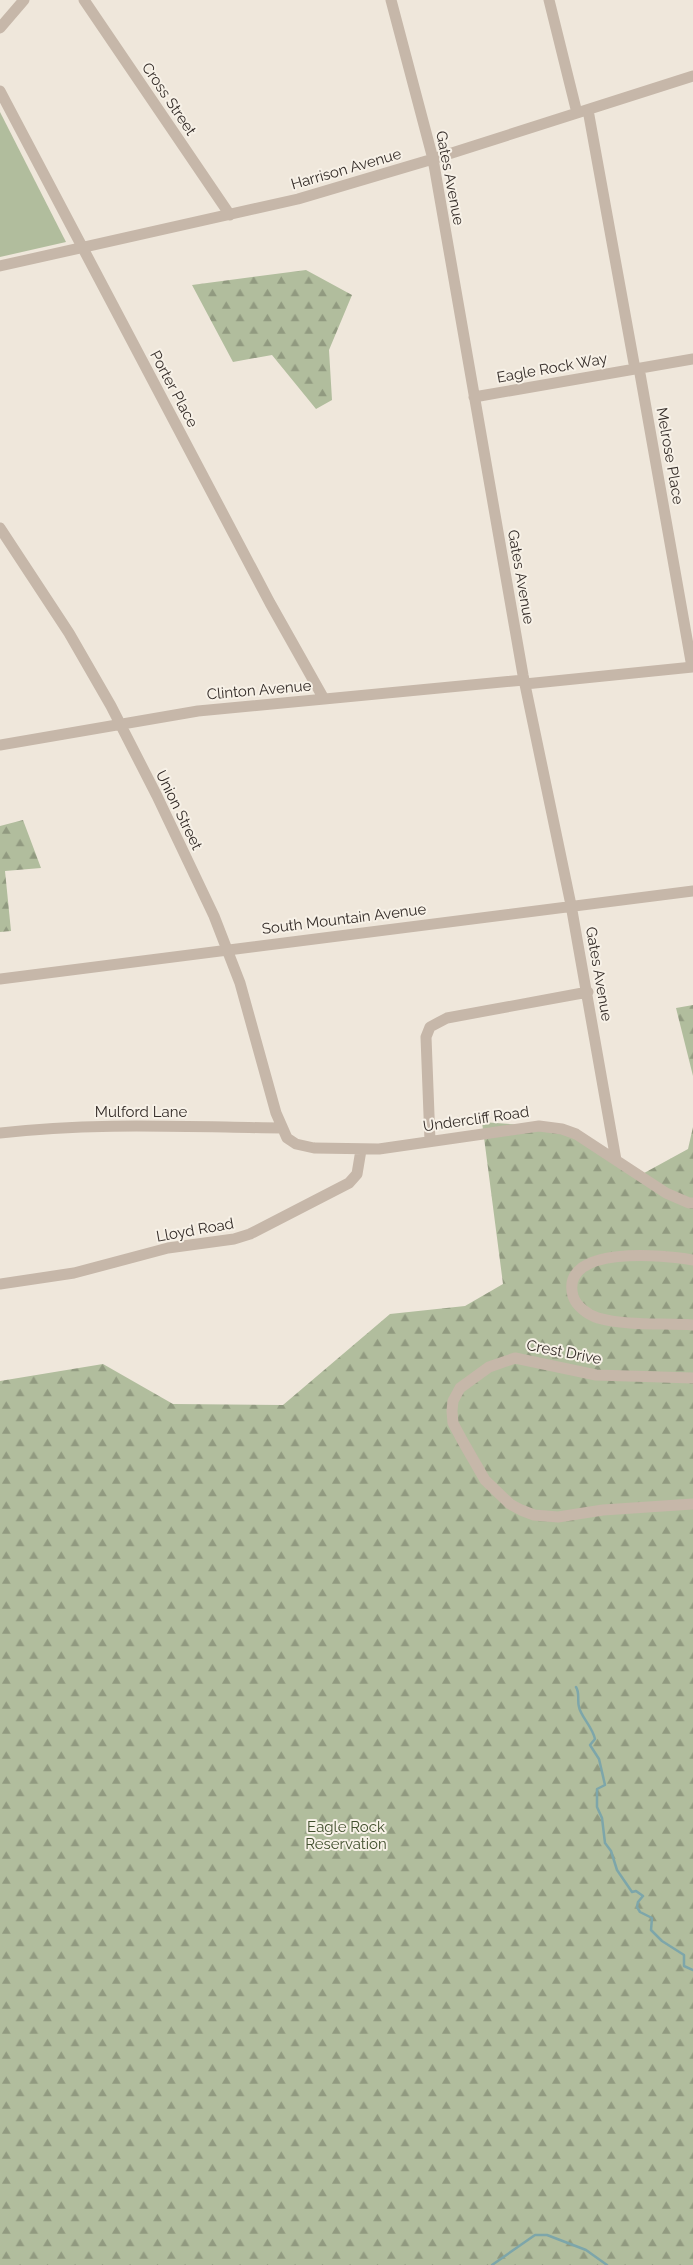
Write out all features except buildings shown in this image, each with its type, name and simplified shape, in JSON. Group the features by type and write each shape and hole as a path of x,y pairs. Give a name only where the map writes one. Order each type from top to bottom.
{"street":[{"path":"0,28 24,0"},
{"name":"Cross Street","path":"84,0 230,215"},
{"name":"Gates Avenue","path":"391,0 433,159 524,682 588,992 616,1160"},
{"name":"Melrose Place","path":"549,0 582,112 637,369 692,667"},
{"name":"Harrison Avenue","path":"0,266 298,199 433,159 693,76"},
{"name":"Porter Place","path":"0,91 270,603 324,700"},
{"name":"Eagle Rock Way","path":"474,397 693,359"},
{"name":"Union Street","path":"0,528 69,634 157,796 228,949 240,983 282,1128"},
{"name":"Clinton Avenue","path":"0,745 198,711 692,667"},
{"name":"South Mountain Avenue","path":"0,979 693,891"},
{"path":"430,1141 426,1037 430,1026 447,1018 588,992"},
{"name":"Undercliff Road","path":"282,1128 287,1138 304,1147 361,1150 379,1150 539,1126 562,1129 576,1134 666,1193 692,1204"},
{"name":"Mulford Lane","path":"0,1133 57,1128 282,1128"},
{"name":"Lloyd Road","path":"0,1284 74,1273 168,1248 214,1244 250,1234 348,1183 357,1174 361,1150"},
{"path":"693,1260 672,1256 634,1255 613,1257 582,1268 575,1274 572,1286 574,1297 579,1306 597,1318 617,1322 693,1325"},
{"name":"Crest Drive","path":"693,1378 596,1376 515,1358 489,1367 460,1388 453,1400 452,1411 454,1423 462,1440 485,1480 510,1504 521,1510 534,1515 558,1517 603,1510 693,1504"}],"green space":[{"path":"0,112 66,242 0,257"},
{"path":"306,270 352,295 329,350 332,400 316,409 272,355 233,362 192,285"},
{"path":"23,820 41,868 5,871 11,931 0,932 0,826"},
{"path":"693,1005 693,1076 676,1008"},
{"name":"Eagle Rock Reservation","path":"482,1122 563,1128 635,1178 688,1149 693,1127 693,2265 0,2265 0,1381 103,1364 173,1404 283,1405 390,1314 465,1306 503,1284"}],"waterway":[{"path":"576,1687 580,1711 592,1730 595,1739 590,1745 599,1759 605,1785 597,1789 597,1807 602,1818 605,1843 611,1851 617,1870 632,1892 636,1891 643,1896 638,1902 637,1907 640,1912 652,1918 651,1930 662,1941 684,1955 684,1966 693,1970"},
{"path":"492,2265 535,2235 547,2235 586,2250 607,2265"}]}
